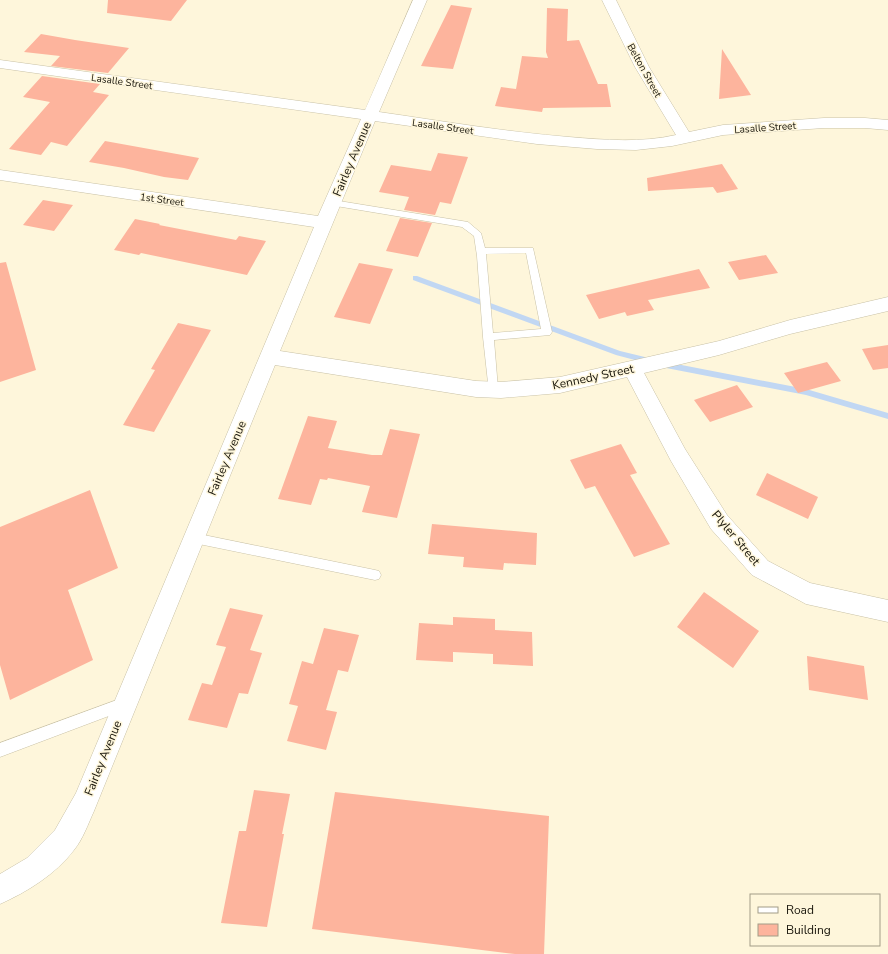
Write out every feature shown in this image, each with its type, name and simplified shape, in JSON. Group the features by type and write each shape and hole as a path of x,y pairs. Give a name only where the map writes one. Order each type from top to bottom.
{"street":[{"name":"Fairley Avenue","path":"0,890 37,868 65,840 85,802 332,203 420,0"},
{"name":"Belton Street","path":"609,0 642,67 685,138"},
{"name":"Lasalle Street","path":"0,64 537,139 596,144 636,145 685,138 723,130 824,123 865,123 888,125"},
{"name":"1st Street","path":"0,174 324,223"},
{"name":"Kennedy Street","path":"269,357 476,389 560,385 718,348 790,327 888,304"},
{"name":"Plyler Street","path":"632,369 678,455 719,522 760,568 806,593 888,612"}],"lane":[{"path":"332,203 465,224 478,235 481,251 493,389"},
{"path":"481,251 530,250 547,332 488,337"},
{"path":"194,538 375,575"},
{"path":"0,750 126,703"}],"building":[{"path":"108,0 187,0 171,21 107,13"},
{"path":"451,5 472,8 453,69 421,66"},
{"path":"547,8 568,9 567,41 579,40 598,84 607,84 611,107 543,108 542,112 495,106 501,87 516,89 522,56 548,58 546,52"},
{"path":"41,34 129,48 108,73 51,66 60,56 24,52"},
{"path":"722,49 751,95 719,99"},
{"path":"42,76 100,84 93,92 109,95 67,146 51,142 41,155 9,149 50,102 23,97"},
{"path":"105,141 199,158 188,180 164,177 89,162"},
{"path":"438,153 468,157 451,204 440,202 435,215 404,210 409,197 379,192 391,165 431,171"},
{"path":"722,164 738,189 717,193 713,187 648,191 647,178"},
{"path":"43,200 73,205 54,231 23,225"},
{"path":"400,218 432,223 418,257 386,251"},
{"path":"135,219 236,240 239,236 266,241 247,275 141,253 139,255 114,250"},
{"path":"766,255 778,273 739,280 728,262"},
{"path":"6,262 36,370 0,382 0,263"},
{"path":"359,263 393,269 370,324 334,317"},
{"path":"699,269 710,288 648,300 654,310 627,316 625,312 599,319 586,295"},
{"path":"178,323 211,330 154,432 123,425 155,370 151,369"},
{"path":"888,345 888,368 873,370 862,349"},
{"path":"827,362 841,381 798,393 784,373"},
{"path":"737,385 753,407 710,422 694,400"},
{"path":"308,416 337,421 328,448 372,455 382,455 390,429 420,434 397,518 362,512 370,486 328,478 327,480 320,479 311,505 278,499"},
{"path":"621,444 637,473 630,475 670,544 634,557 595,486 585,489 570,460"},
{"path":"767,473 818,497 808,519 756,495"},
{"path":"90,490 118,568 68,590 93,660 10,700 0,665 0,527"},
{"path":"432,524 537,533 536,565 504,563 503,570 463,567 464,557 428,554"},
{"path":"704,592 759,631 733,668 677,627"},
{"path":"230,608 263,615 250,650 262,653 248,694 239,693 227,728 188,720 202,683 212,685 226,647 216,645"},
{"path":"453,617 495,619 495,630 532,632 533,666 493,664 493,654 453,652 453,662 416,660 419,623 453,625"},
{"path":"324,628 359,635 348,672 338,670 326,710 337,712 326,750 287,741 298,706 289,704 302,661 313,664"},
{"path":"807,656 864,666 868,700 809,690"},
{"path":"254,790 290,794 267,927 221,923 239,831 246,831"},
{"path":"335,792 549,816 544,954 515,954 312,929"}],"waterway":[{"path":"415,278 619,353 650,361"},
{"path":"661,364 806,392 888,416"}]}
